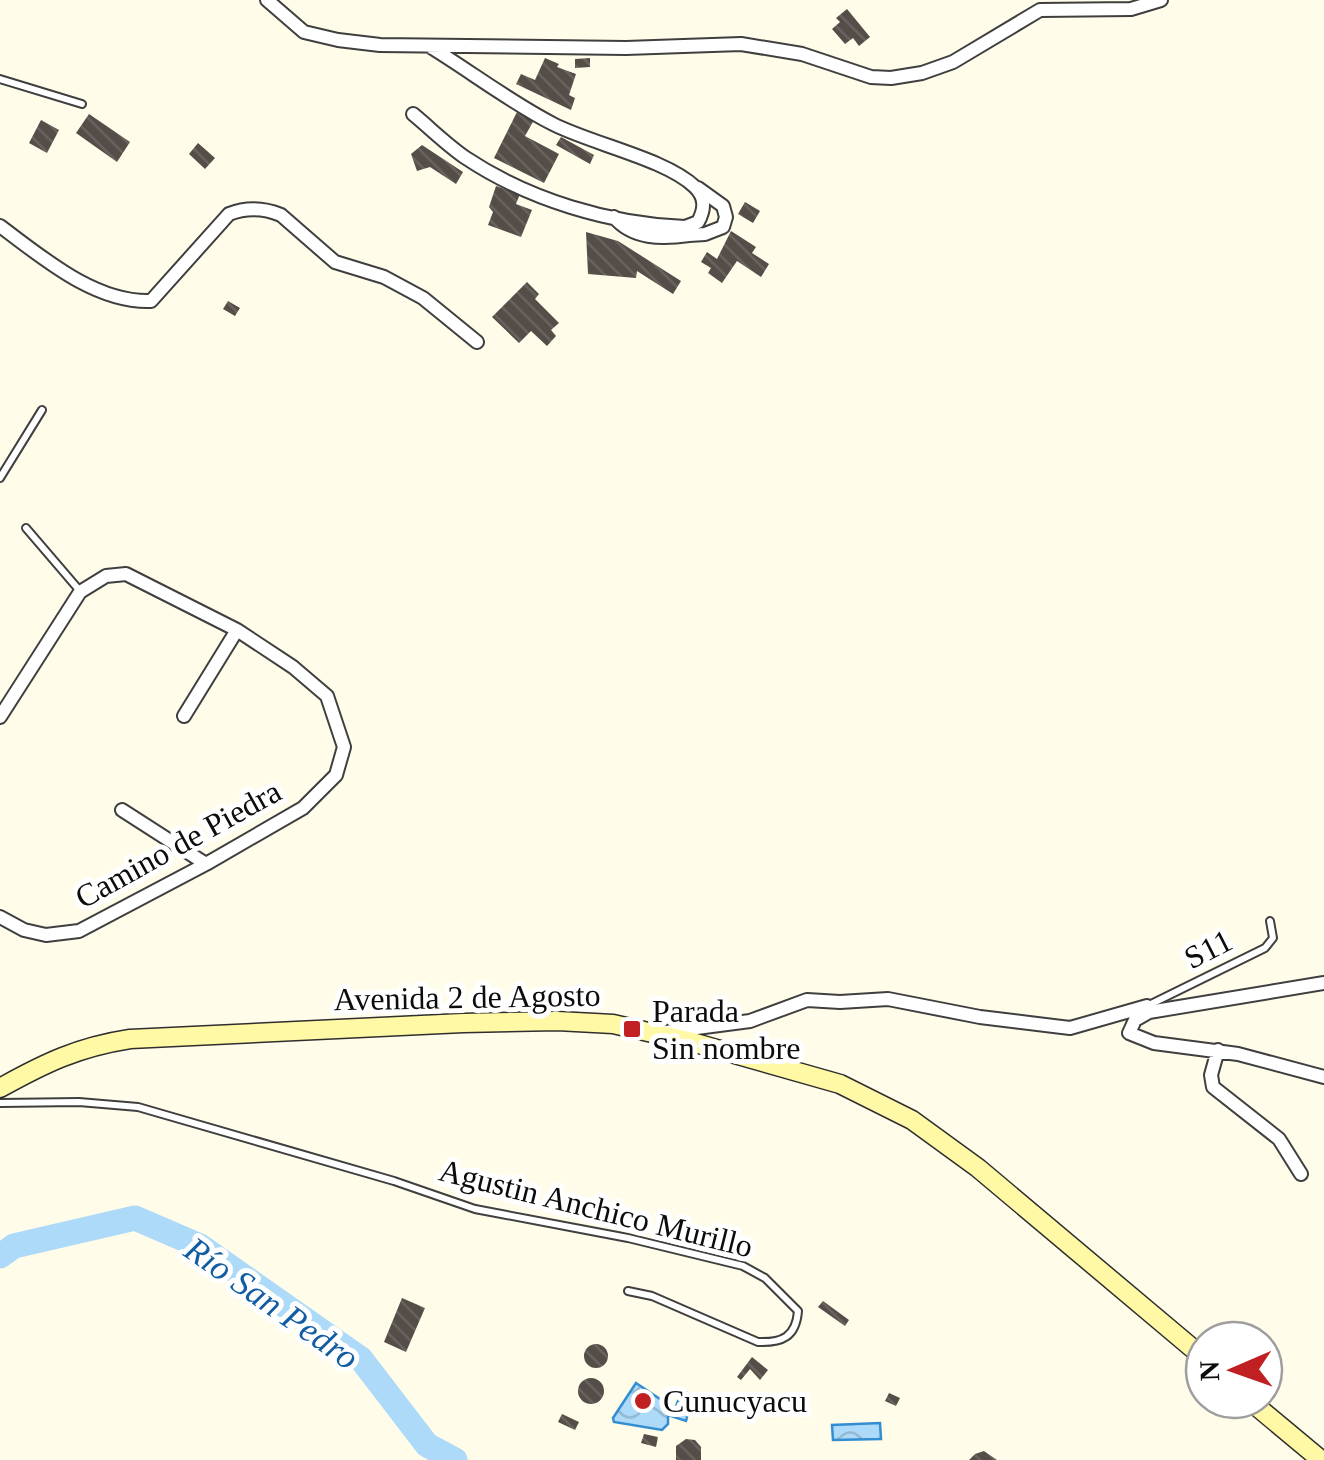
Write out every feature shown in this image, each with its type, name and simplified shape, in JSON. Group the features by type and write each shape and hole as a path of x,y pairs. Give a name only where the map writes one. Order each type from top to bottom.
{"main road":[{"name":"Avenida 2 de Agosto","path":"0,1088 57,1057 130,1039 557,1021 612,1024 840,1084 912,1120 978,1168 1184,1341"},
{"path":"1272,1420 1321,1460"}],"street":[{"path":"267,0 304,32 380,45 626,48 741,44 802,54 871,77 891,78 953,62 1040,10 1131,9 1161,0"},
{"path":"413,114 466,158 584,212 687,231 716,231 723,227 723,206 714,196 668,170 552,123 428,46"},
{"path":"687,231 704,210 702,196 693,185"},
{"path":"0,226 59,270 130,302 152,301 229,214 242,209 271,211 281,215 335,262 384,277 423,298 477,342"},
{"name":"Camino de Piedra","path":"0,917 24,930 46,935 80,931 303,808 336,774 344,747 326,696 238,630 126,574 106,576 80,592"},
{"path":"0,717 80,592"},
{"path":"184,716 238,630"},
{"path":"122,810 206,864"},
{"path":"652,1033 730,1025 807,1000 888,998 980,1017 1070,1028 1148,1009 1324,984"},
{"path":"1148,1009 1130,1026 1133,1036 1154,1043 1218,1050 1324,1076"},
{"path":"1218,1050 1211,1075 1213,1087 1279,1139 1301,1174"}],"lane":[{"path":"0,79 82,104"},
{"path":"0,478 42,410"},
{"path":"26,528 80,592"},
{"name":"S11","path":"1148,1009 1266,948 1273,938 1270,921"},
{"name":"Agustin Anchico Murillo","path":"0,1103 79,1102 138,1108 475,1208 628,1238 743,1266 765,1278 798,1311 797,1325 789,1336 774,1342 758,1342 652,1296 628,1291"}],"water":[{"name":"Cunucyacu","path":"636,1383 672,1407 676,1407 681,1392 693,1394 686,1421 668,1415 668,1424 662,1430 614,1422"},
{"name":"Cunucyacu","path":"880,1423 881,1439 833,1440 832,1425"}],"building":[{"path":"847,9 870,37 859,46 853,38 845,44 832,29 840,22 836,18"},
{"path":"545,58 576,74 569,95 575,98 571,110 516,84 521,74 535,80"},
{"path":"590,58 590,67 575,68 575,59"},
{"path":"517,112 534,120 525,136 559,154 544,183 494,158"},
{"path":"89,114 130,142 117,162 76,133"},
{"path":"41,120 59,130 47,153 29,143"},
{"path":"561,137 594,155 590,164 556,145"},
{"path":"198,143 215,158 205,169 189,154"},
{"path":"422,145 463,172 456,184 430,167 417,171 411,154"},
{"path":"496,186 520,194 516,204 532,210 521,237 488,225"},
{"path":"745,202 760,211 753,223 738,214"},
{"path":"731,231 756,247 752,253 769,264 761,277 737,261 722,283 708,273 711,268 701,262 707,252 717,259"},
{"path":"586,232 618,241 681,281 673,294 637,271 636,278 588,274"},
{"path":"527,282 539,294 535,299 559,323 551,330 556,336 547,346 531,331 519,343 492,317"},
{"path":"228,301 240,308 235,316 223,309"},
{"path":"402,1298 425,1308 406,1352 384,1342"},
{"path":"823,1301 849,1320 845,1326 818,1307"},
{"path":"596,1344 608,1356 596,1368 584,1356"},
{"path":"752,1357 768,1370 760,1380 750,1369 741,1380 737,1377"},
{"path":"591,1378 600,1382 604,1391 600,1400 591,1404 582,1400 578,1391 582,1382"},
{"path":"889,1393 900,1398 896,1406 885,1401"},
{"path":"562,1414 579,1422 575,1430 558,1422"},
{"path":"644,1434 658,1437 656,1447 641,1443"},
{"path":"686,1439 695,1440 701,1447 701,1460 676,1460 676,1446"},
{"path":"984,1451 997,1460 969,1460 975,1454"}],"waterway":[{"name":"Río San Pedro","path":"0,1256 14,1246 135,1218 200,1246 361,1359 427,1445 455,1460"}],"place":[{"name":"Parada Sin nombre","path":"632,1029"},
{"name":"Cunucyacu","path":"643,1401"}]}
